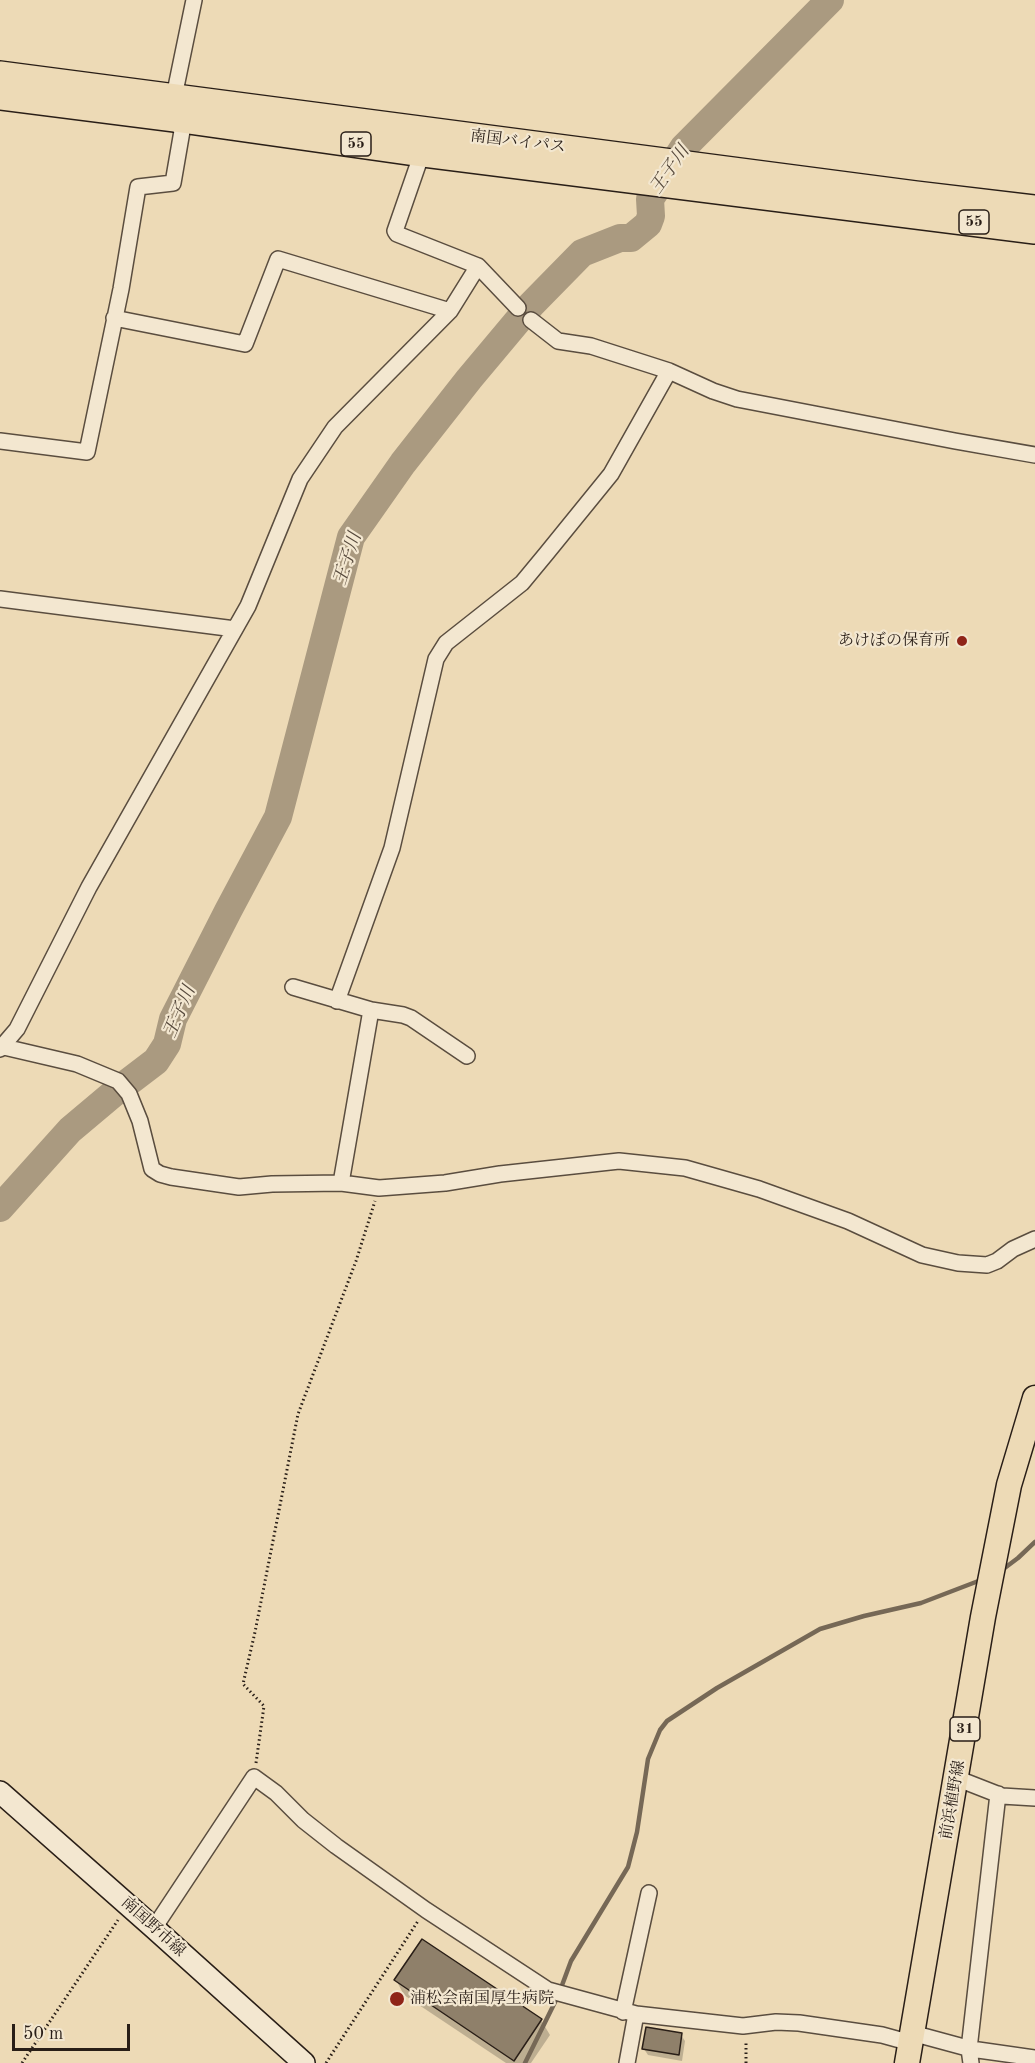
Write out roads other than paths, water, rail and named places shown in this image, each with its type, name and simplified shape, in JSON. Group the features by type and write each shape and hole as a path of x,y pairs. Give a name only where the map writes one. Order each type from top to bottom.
{"highway":[{"name":"南国バイパス","path":"0,75 114,100 608,165 915,204 1035,209"},
{"name":"南国バイパス","path":"0,96 114,100"},
{"name":"南国バイパス","path":"175,108 422,153 608,165"},
{"name":"南国バイパス","path":"915,204 1035,230"}],"main road":[{"name":"前浜植野線","path":"910,2046 983,1617 1009,1485 1035,1398"},
{"name":"南国野市線","path":"0,1792 154,1928 282,2053 304,2063"}],"street":[{"path":"0,441 87,452 121,289 138,186 173,183 182,131 175,108 194,0"},
{"path":"422,153 395,231 397,234 478,266 519,308"},
{"path":"114,318 245,344 278,259 450,311"},
{"path":"478,266 450,311 335,427 300,479 248,606 89,887 17,1029 1,1047 77,1064 117,1081 129,1094 140,1121 152,1169 160,1174 239,1187 341,1183 379,1188 445,1183 500,1174 619,1161 685,1168 759,1189 848,1221 922,1255 958,1263 987,1265 1035,1239"},
{"path":"531,320 558,341 591,346 669,371 713,391 762,405 1035,455"},
{"path":"337,1000 392,848 436,659 446,643 522,584 611,474 669,371"},
{"path":"0,599 235,628"},
{"path":"293,987 371,1010 411,1018 467,1056"},
{"path":"341,1183 371,1010"},
{"path":"154,1928 254,1777 276,1793 303,1820 336,1846 426,1910 548,1990 629,2013 746,2025 776,2022 800,2023 882,2035 910,2046 970,2056 1035,2058"},
{"path":"956,1778 1002,1796 1035,1798"},
{"path":"970,2056 998,1794"},
{"path":"627,2063 629,2013 649,1893"}],"waterway":[{"name":"王子川","path":"0,1208 70,1130 156,1061 167,1044 173,1019 278,817 351,537 403,463 531,305 582,253 620,238 631,238 648,224 651,216 650,199 684,147 830,0"},
{"path":"1002,1570 1035,1542"},
{"path":"561,1988 571,1961 628,1867 637,1832 648,1759 660,1730 667,1721 717,1688 820,1629 921,1603 981,1580"},
{"path":"525,2063 557,1998"}],"place":[{"name":"あけぼの保育所","path":"962,641"},
{"name":"浦松会南国厚生病院","path":"397,1999"}]}
